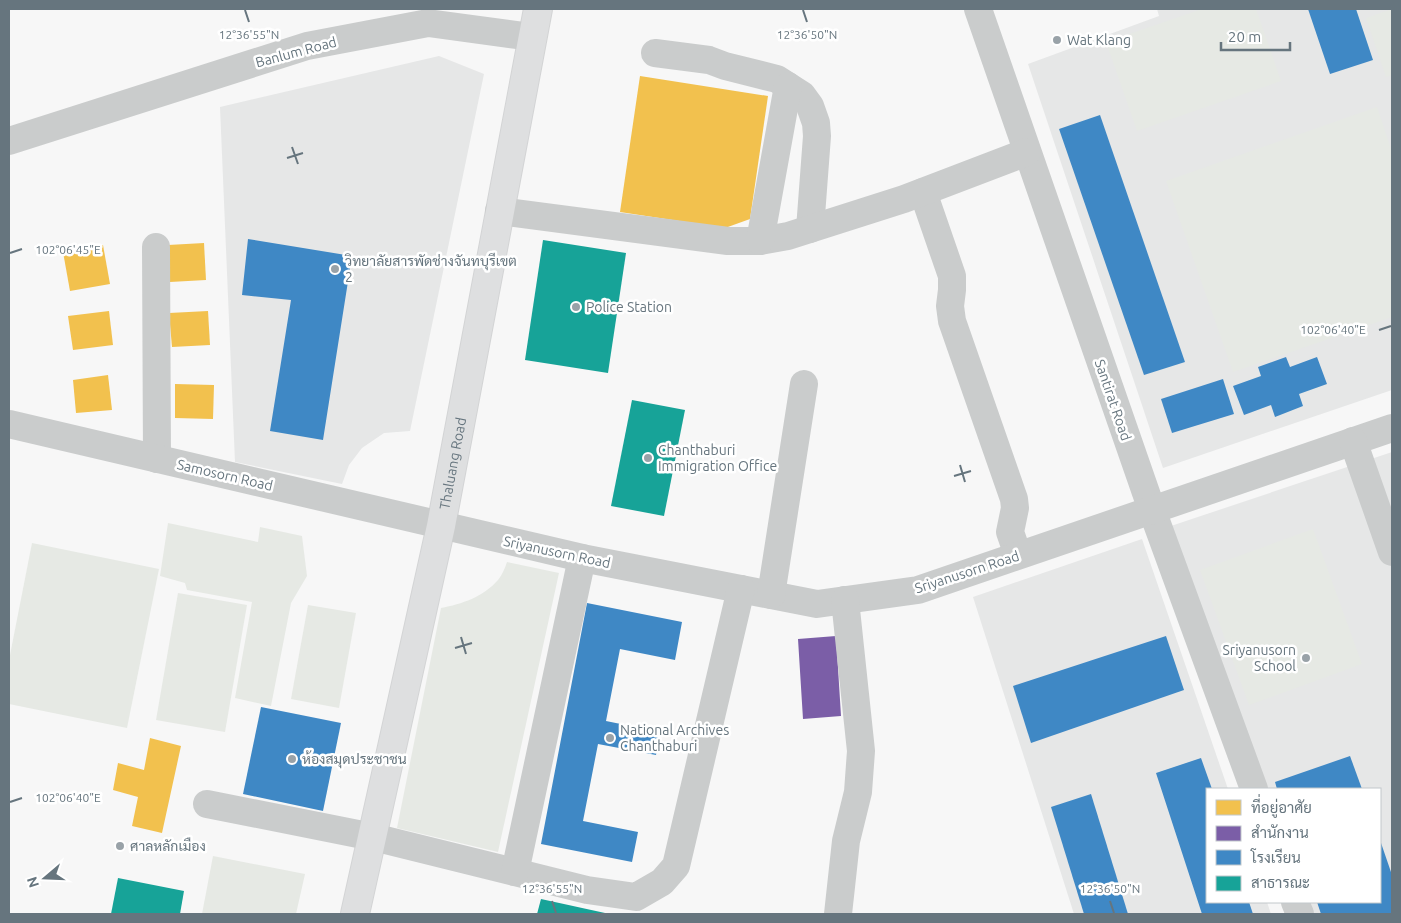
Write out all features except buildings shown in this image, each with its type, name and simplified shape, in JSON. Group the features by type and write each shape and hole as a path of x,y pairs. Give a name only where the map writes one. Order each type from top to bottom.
{"main road":[{"name":"Thaluang Road","path":"356,914 441,526 538,9"}],"street":[{"name":"Santirat Road","path":"978,9 1026,152 1152,510 1254,788"},
{"name":"Banlum Road","path":"9,141 307,46 428,23 532,37"},
{"path":"656,52 709,60 777,79 802,95 810,106 816,123 817,136 810,229"},
{"path":"760,241 788,86"},
{"path":"500,211 728,241 760,241 788,236 923,192 1026,152"},
{"path":"923,192 952,276 950,306 952,321 1014,499 1010,532 1018,556"},
{"path":"156,247 157,459"},
{"path":"771,595 804,384"},
{"name":"Samosorn Road","path":"9,424 441,526"},
{"name":"Sriyanusorn Road","path":"441,526 582,558 817,604 918,590 1392,428"},
{"path":"1354,441 1392,552"},
{"path":"515,872 582,558"},
{"path":"207,804 372,837 587,890 636,897 662,882 676,866 741,589"},
{"path":"838,914 846,841 858,792 860,751 845,600"}],"shaded area":[{"path":"1157,9 1392,9 1392,390 1163,468 1028,64 1159,16"},
{"path":"1202,9 1256,9 1281,81 1137,131 1106,42"},
{"path":"1392,9 1392,75 1386,77 1366,18"},
{"name":"วิทยาลัยสารพัดช่างจันทบุรีเขต 2","path":"439,56 484,74 410,431 384,433 362,448 349,465 342,484 235,462 220,107"},
{"path":"1377,107 1392,152 1392,317 1233,372 1166,181"},
{"name":"Sriyanusorn School","path":"1392,452 1392,914 1314,914 1310,903 1381,903 1381,788 1268,788 1171,526"},
{"path":"168,523 258,542 260,527 302,536 307,576 291,603 271,706 235,698 252,602 187,590 185,583 160,576"},
{"path":"1313,529 1362,664 1249,705 1200,570"},
{"path":"1142,539 1228,788 1206,788 1206,903 1267,903 1271,914 1074,914 973,597"},
{"path":"32,543 159,569 127,728 9,704 9,660"},
{"path":"507,562 559,573 498,852 397,828 441,608 464,602 486,591 499,578"},
{"path":"178,593 247,605 225,732 156,720"},
{"path":"308,605 356,613 339,708 291,699"},
{"path":"213,856 305,874 296,914 202,914"}],"place":[{"name":"Wat Klang","path":"1057,40"},
{"name":"วิทยาลัยสารพัดช่างจันทบุรีเขต 2","path":"335,269"},
{"name":"Police Station","path":"576,307"},
{"name":"Chanthaburi Immigration Office","path":"648,458"},
{"name":"Sriyanusorn School","path":"1306,658"},
{"name":"National Archives Chanthaburi","path":"610,738"},
{"name":"ห้องสมุดประชาชน","path":"292,759"},
{"name":"ศาลหลักเมือง","path":"120,846"}]}
